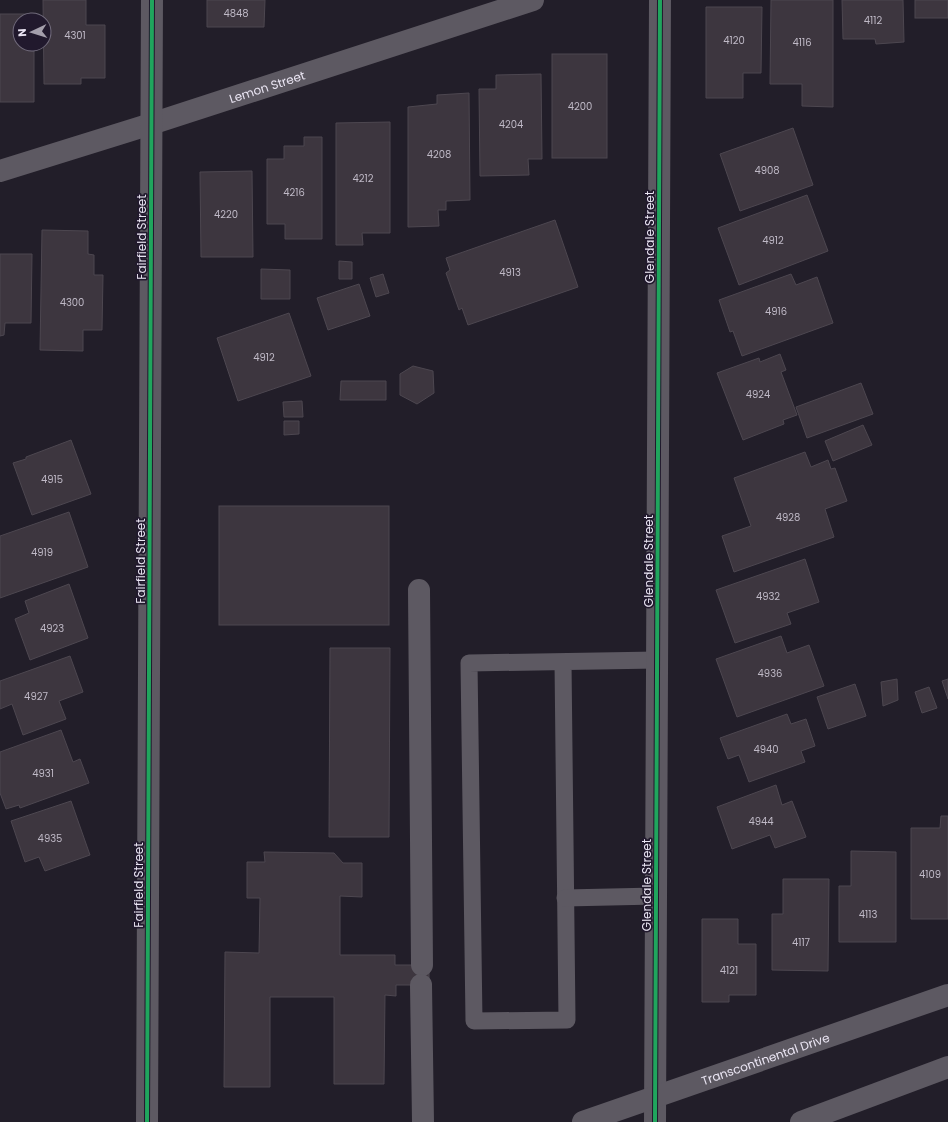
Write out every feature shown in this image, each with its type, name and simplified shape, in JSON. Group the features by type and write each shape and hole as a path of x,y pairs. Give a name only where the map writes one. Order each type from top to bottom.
{"street":[{"name":"Fairfield Street","path":"148,1122 152,0"},
{"name":"Lemon Street","path":"0,171 151,124 534,0"},
{"name":"Glendale Street","path":"655,1122 660,0"},
{"path":"419,590 423,1122"},
{"name":"Transcontinental Drive","path":"583,1122 948,995"},
{"path":"801,1122 948,1067"}],"lane":[{"path":"563,662 567,1020 474,1021 469,663 658,660"},
{"path":"565,898 656,896"}],"building":[{"path":"43,0 86,0 86,25 105,25 105,78 81,78 81,84 44,84 44,52 52,52 52,12 43,12"},
{"path":"207,0 265,0 264,27 207,27"},
{"path":"771,0 833,0 833,107 802,106 802,84 770,84"},
{"path":"842,0 903,0 904,42 876,44 875,39 843,39"},
{"path":"915,0 948,0 948,18 915,18"},
{"path":"706,7 762,7 761,73 743,73 743,98 706,98"},
{"path":"0,14 12,14 12,52 34,52 34,102 0,102"},
{"path":"552,54 607,54 607,158 552,158"},
{"path":"541,74 542,159 528,159 529,175 480,176 479,89 496,89 496,75"},
{"path":"469,93 470,200 446,201 446,210 438,210 439,226 408,227 408,107 437,104 437,95"},
{"path":"390,122 390,233 362,233 363,245 336,245 336,123"},
{"path":"793,128 813,185 740,211 720,154"},
{"path":"304,137 322,137 322,239 285,239 285,224 267,224 267,159 284,159 284,146 304,146"},
{"path":"252,171 253,257 201,257 200,172"},
{"path":"807,195 828,251 739,285 718,228"},
{"path":"555,220 578,287 468,325 462,308 459,310 446,273 450,270 446,258"},
{"path":"42,230 88,231 88,254 94,255 94,275 103,275 102,330 83,330 83,351 40,350"},
{"path":"0,254 32,254 31,323 5,323 4,335 0,336"},
{"path":"339,261 352,262 352,279 339,279"},
{"path":"261,269 290,270 290,299 261,299"},
{"path":"383,274 389,293 376,297 370,278"},
{"path":"791,274 796,285 817,277 833,323 742,356 733,331 730,332 719,300"},
{"path":"359,284 370,316 328,330 317,298"},
{"path":"289,313 311,376 238,401 217,338"},
{"path":"780,354 786,370 781,372 797,415 783,420 784,424 743,440 717,373 759,358 760,362"},
{"path":"413,366 433,371 434,393 417,404 400,395 400,374"},
{"path":"341,381 386,381 386,400 340,400"},
{"path":"861,383 873,414 807,438 796,407"},
{"path":"302,401 303,417 284,417 283,402"},
{"path":"284,421 299,421 299,434 284,435"},
{"path":"863,425 872,445 833,461 825,441"},
{"path":"71,440 91,494 32,515 13,463"},
{"path":"805,452 811,467 828,460 831,469 835,468 847,501 825,509 834,537 734,572 722,536 751,526 734,478"},
{"path":"219,506 389,506 389,625 219,625"},
{"path":"69,512 88,567 0,598 0,536"},
{"path":"805,559 819,602 787,613 791,624 735,643 716,590"},
{"path":"69,584 88,638 30,660 15,619 29,613 25,601"},
{"path":"781,636 787,653 809,645 824,686 737,717 716,659"},
{"path":"330,648 390,648 389,837 329,837"},
{"path":"70,656 83,692 59,701 66,719 23,735 12,704 0,709 0,681"},
{"path":"897,679 898,700 883,706 881,682"},
{"path":"948,679 948,699 942,681"},
{"path":"855,684 866,716 828,729 817,697"},
{"path":"929,687 937,708 922,713 915,692"},
{"path":"787,714 791,724 806,719 815,746 801,751 805,762 749,782 739,755 728,759 720,738"},
{"path":"61,730 73,762 80,759 89,783 20,808 19,805 6,809 0,793 0,752"},
{"path":"776,785 782,805 792,801 806,837 775,848 770,835 732,849 717,807"},
{"path":"71,801 90,855 45,871 39,857 25,862 11,821"},
{"path":"941,816 948,816 948,919 911,919 911,828 940,828"},
{"path":"851,851 896,852 896,942 839,942 839,886 851,886"},
{"path":"264,852 334,853 343,863 362,863 362,897 340,896 340,955 395,955 395,965 429,965 429,985 396,985 396,996 385,995 384,1084 334,1084 334,997 270,997 270,1087 224,1087 225,952 259,953 260,898 247,898 247,862 265,862"},
{"path":"783,879 829,879 828,971 772,970 772,914 783,914"},
{"path":"702,919 738,919 738,944 756,944 756,995 729,995 729,1002 702,1002"}],"cycle path":[{"path":"147,1122 152,0"},
{"path":"655,1122 660,0"}]}
